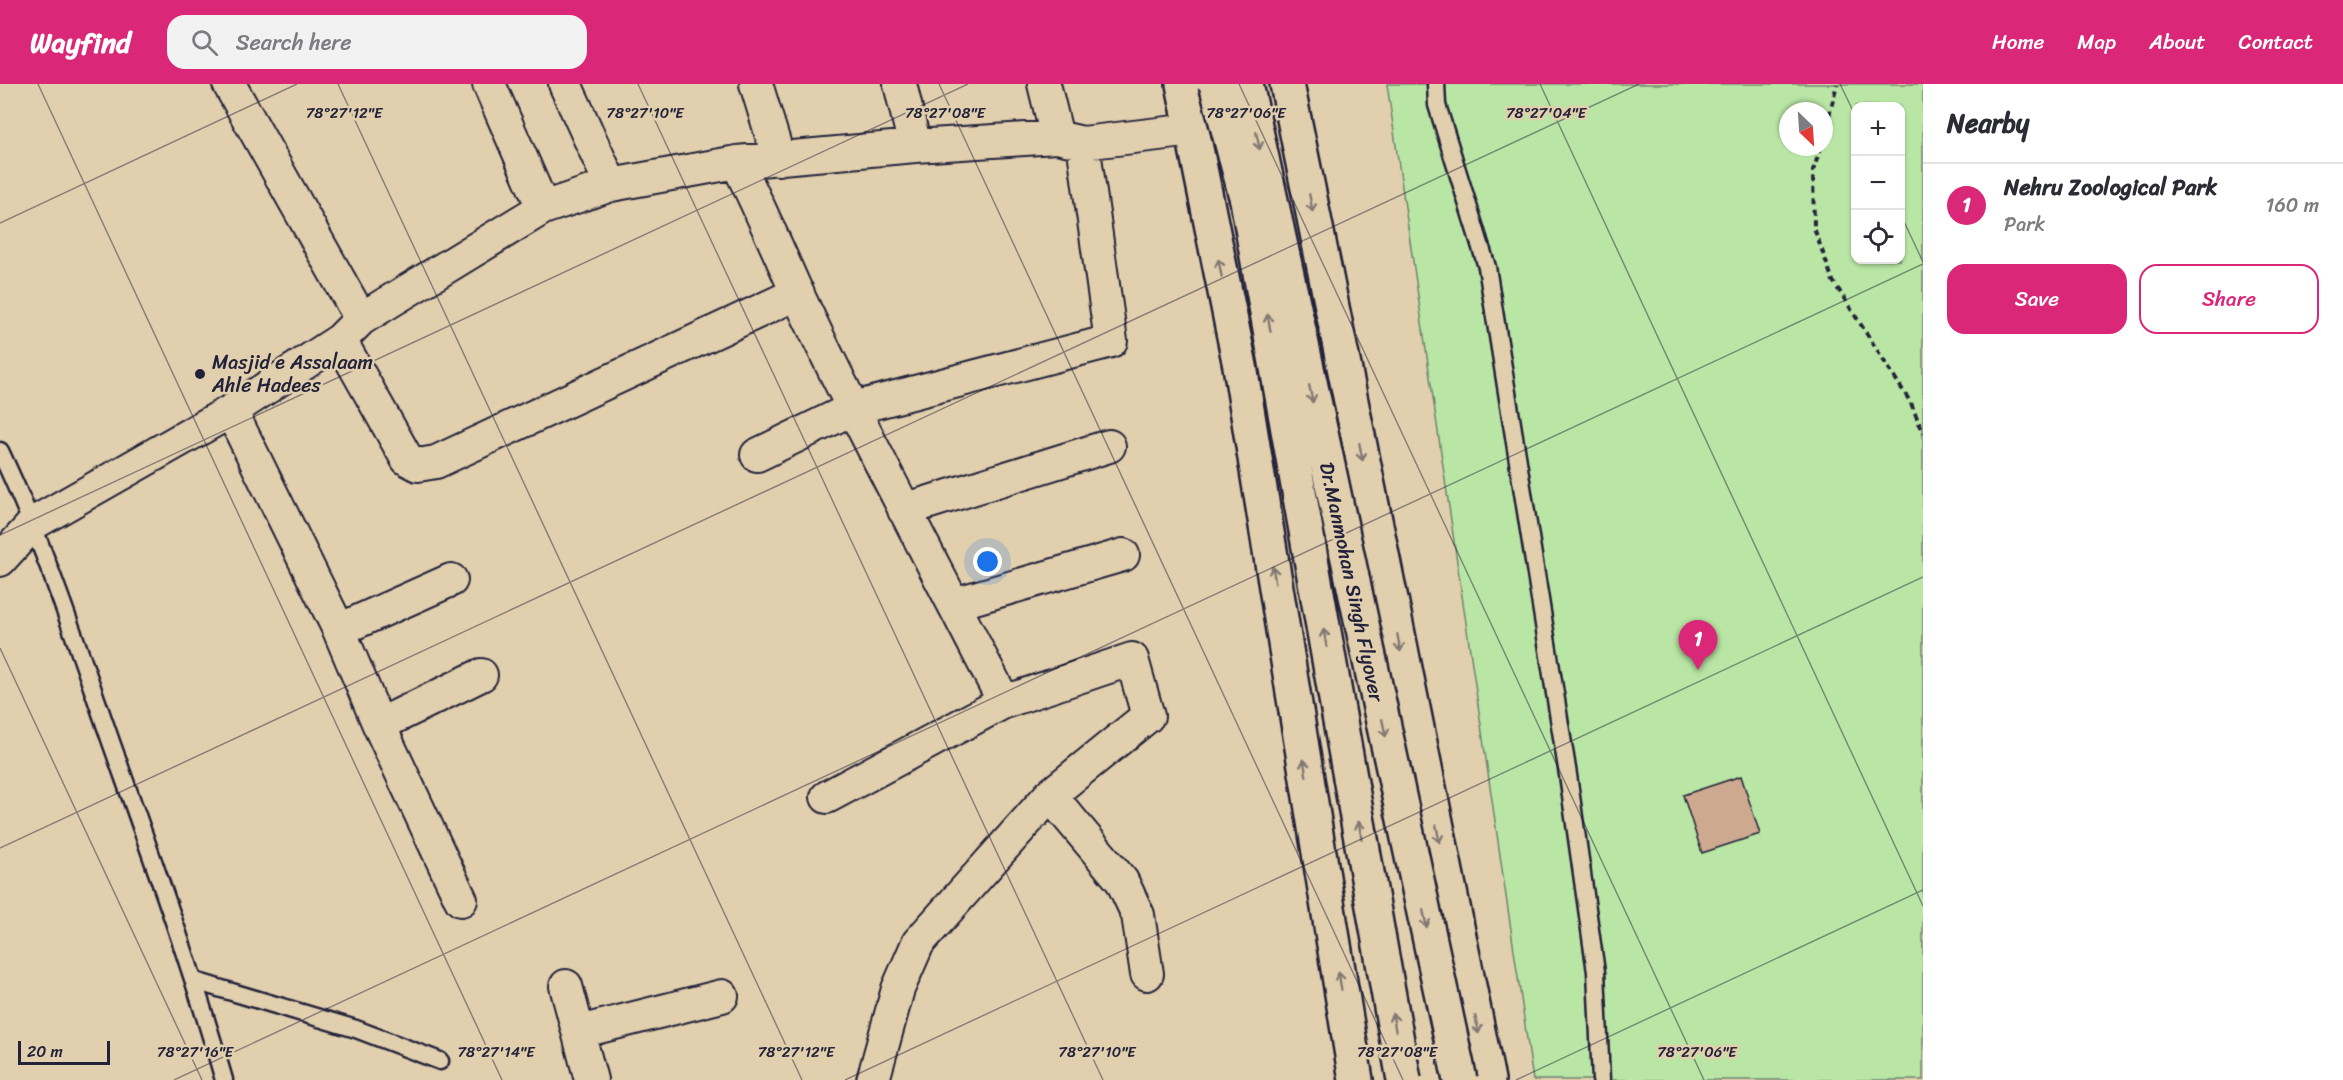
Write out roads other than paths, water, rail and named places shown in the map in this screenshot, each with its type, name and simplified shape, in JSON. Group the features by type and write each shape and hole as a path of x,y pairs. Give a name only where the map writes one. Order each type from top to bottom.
{"main road":[{"path":"1183,84 1240,366 1356,1080"},
{"name":"Dr.Manmohan Singh Flyover","path":"1216,84 1247,200 1404,1080"},
{"name":"Dr.Manmohan Singh Flyover","path":"1246,84 1460,1080"},
{"path":"1287,84 1488,1080"},
{"path":"1240,366 1337,333"}],"street":[{"path":"229,84 351,330 407,459 418,465 435,462 798,293"},
{"path":"489,84 543,208"},
{"path":"565,84 611,185"},
{"path":"756,84 779,159"},
{"path":"900,84 915,146"},
{"path":"757,455 854,408 1111,341 1070,140 1044,84"},
{"path":"0,560 34,523 231,411 351,330 543,208 611,185 737,162 915,146 1070,140 1192,130"},
{"path":"737,162 769,224 798,293 904,510 1004,702"},
{"path":"231,411 339,630 379,725 461,900"},
{"path":"904,510 1109,446"},
{"path":"954,604 1123,555"},
{"path":"339,630 451,580"},
{"path":"827,797 1004,702 1132,658 1148,716 1050,795 918,943 898,989 873,1080"},
{"path":"379,725 482,675"},
{"path":"1050,795 1122,881 1138,915 1148,974"},
{"path":"566,986 591,1080"},
{"path":"579,1032 722,996"}],"lane":[{"path":"1436,84 1437,105 1487,267 1596,972 1601,1080"},
{"path":"0,450 34,523 195,981 224,1080"},
{"path":"195,981 356,1029 440,1061"}],"place":[{"name":"Masjid e Assalaam Ahle Hadees","path":"200,374"},
{"name":"Nehru Zoological Park","path":"1698,670"}]}
